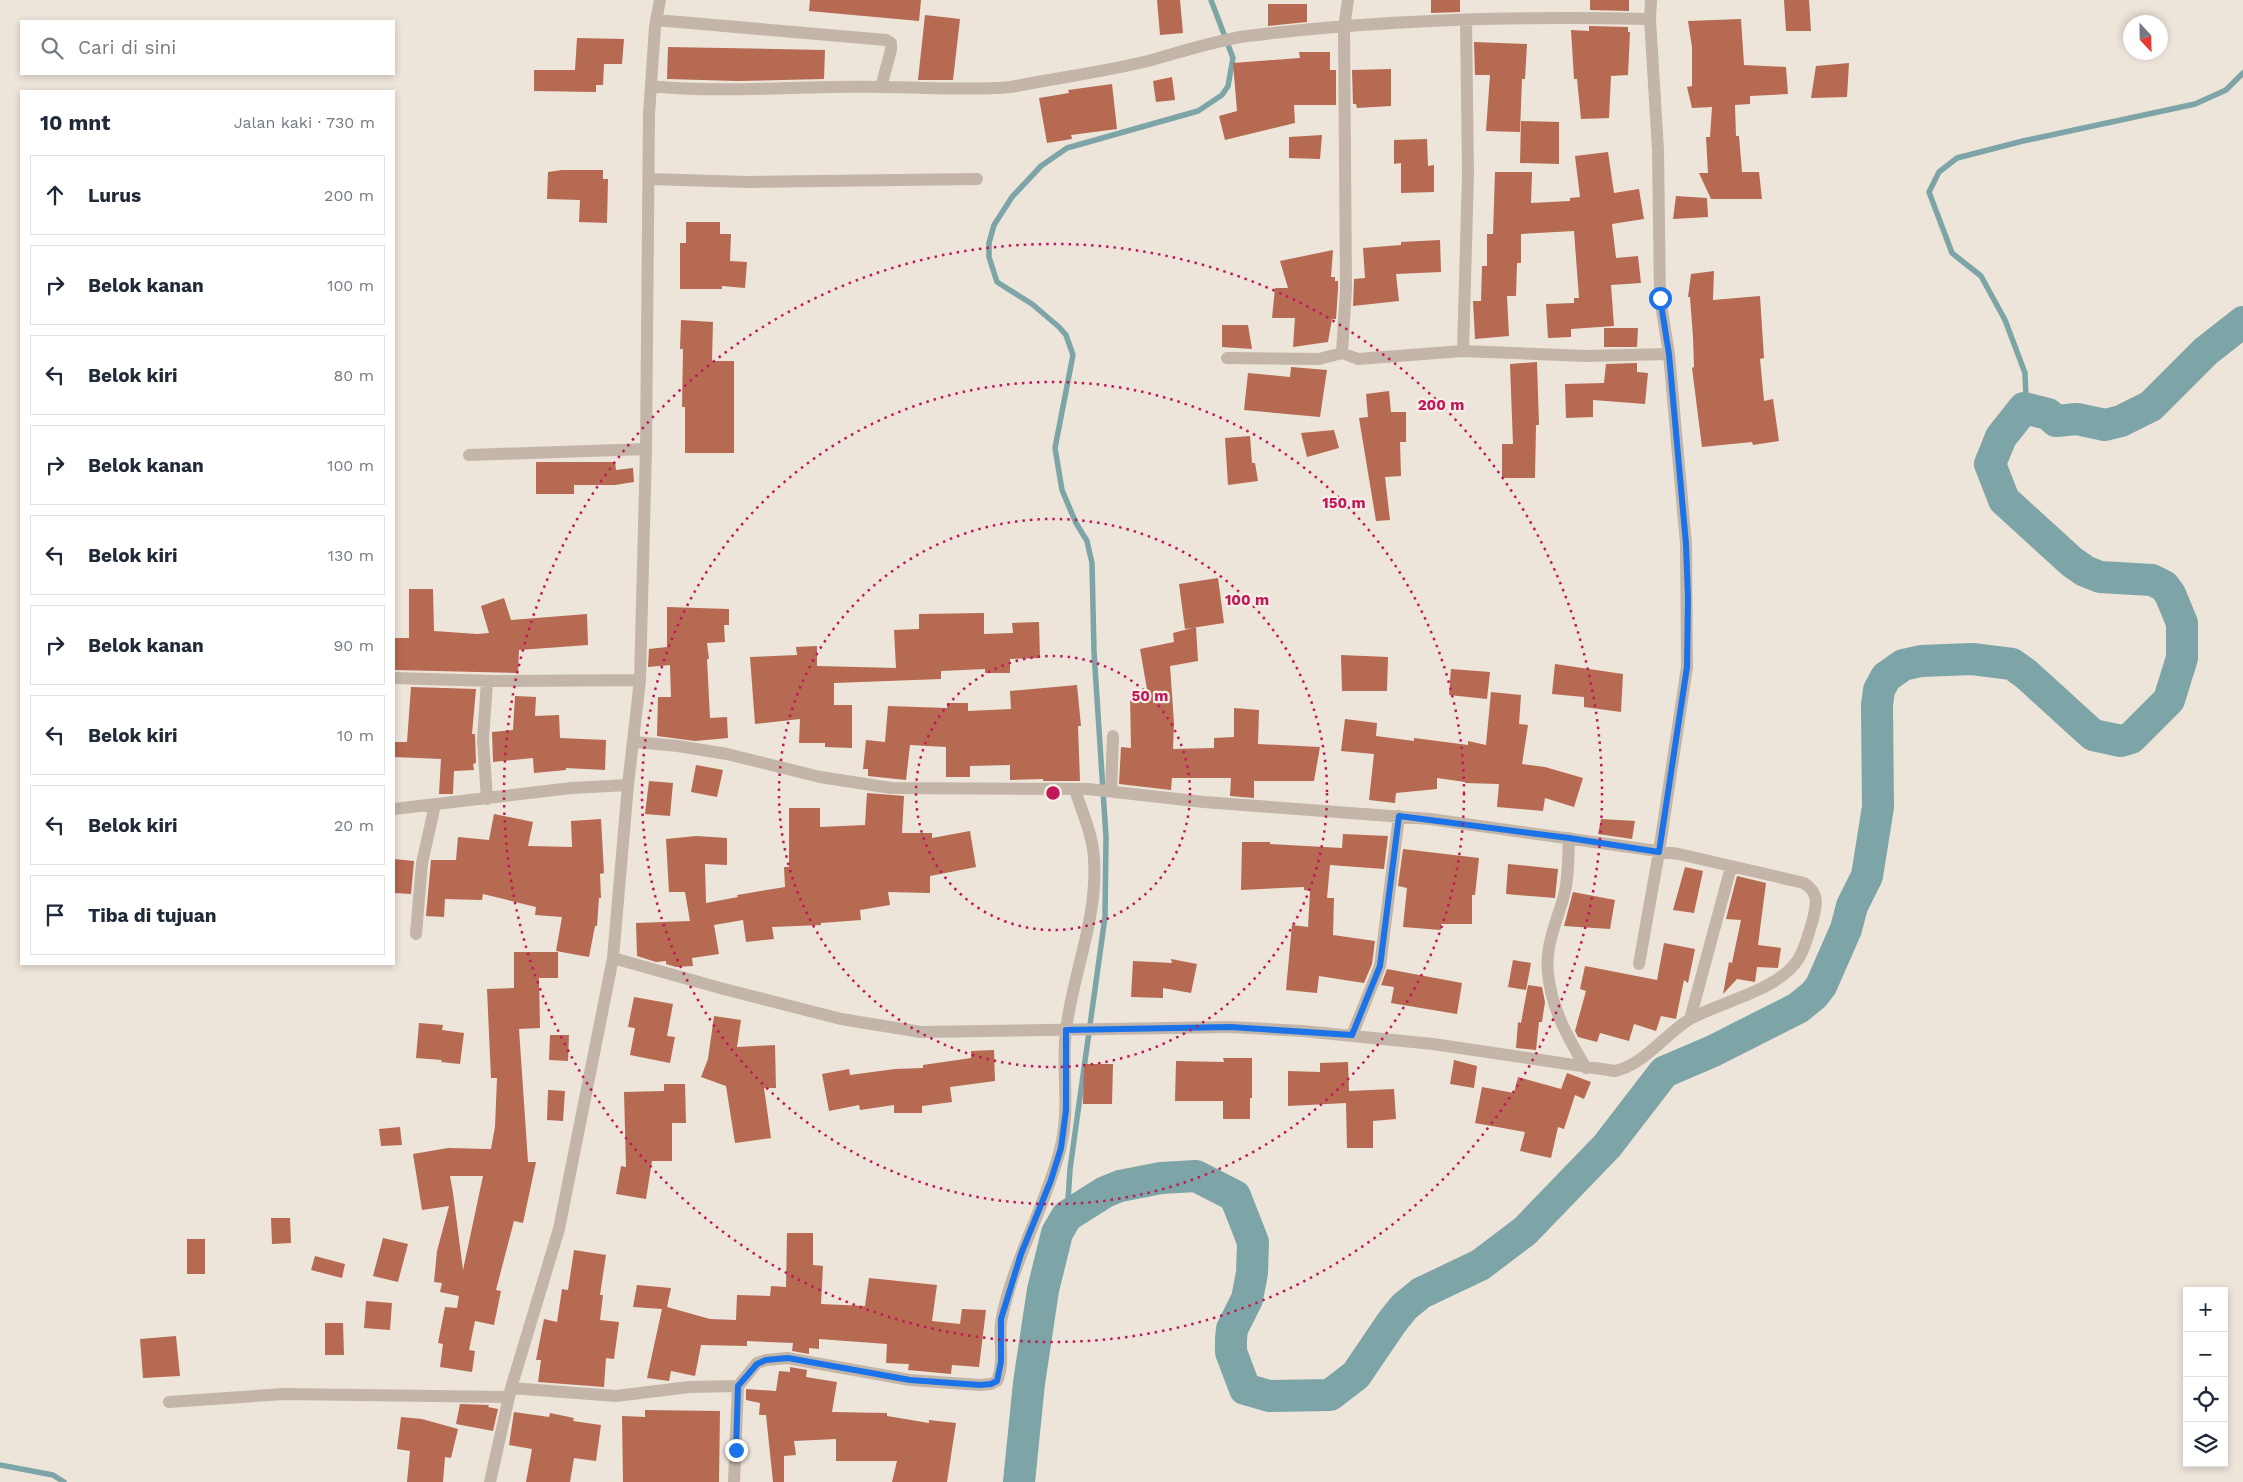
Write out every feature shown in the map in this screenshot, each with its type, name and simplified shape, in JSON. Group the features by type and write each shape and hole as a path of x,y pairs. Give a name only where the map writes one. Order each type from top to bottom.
{"street":[{"path":"490,1482 510,1393 559,1229 613,958 628,785 640,680 646,449 650,86 656,20 660,0"},
{"path":"1342,353 1346,289 1344,27 1348,0"},
{"path":"1638,964 1659,852 1687,667 1686,544 1669,354 1660,298 1658,150 1650,19 1651,0"},
{"path":"650,86 709,88 881,86 967,90 1011,87 1148,61 1218,41 1247,36 1344,27 1499,18 1650,19"},
{"path":"656,20 886,40 891,44 892,50 881,86"},
{"path":"1463,351 1468,174 1466,20"},
{"path":"650,179 747,182 977,179"},
{"path":"1227,358 1319,359 1342,353 1358,359 1463,351 1586,356 1669,354"},
{"path":"470,455 646,449"},
{"path":"395,678 640,680"},
{"path":"487,680 483,740 487,799"},
{"path":"1109,791 1112,736"},
{"path":"613,958 841,1019 921,1032 1230,1027 1352,1035 1433,1044 1615,1071 1631,1066 1690,1020 1776,980 1790,970 1804,949 1817,905 1816,894 1812,888 1804,883 1679,854 1569,838 1399,816 1204,802 1088,789 891,788 820,777 727,754 678,746 634,742"},
{"path":"395,809 571,788 628,785"},
{"path":"734,1482 738,1386 757,1364 781,1357 910,1380 980,1385 991,1384 997,1381 1001,1362 1001,1319 1021,1254 1051,1180 1061,1148 1066,1110 1066,1030 1088,930 1094,868 1092,842 1074,790"},
{"path":"416,934 422,863 436,805"},
{"path":"1352,1035 1380,966 1399,816"},
{"path":"1569,838 1565,889 1552,929 1548,950 1548,972 1557,1014 1586,1068"},
{"path":"1690,1020 1731,867"},
{"path":"169,1402 284,1394 510,1393 616,1396 689,1387 738,1386"}],"building":[{"path":"810,0 921,0 919,21 809,11"},
{"path":"1157,0 1180,0 1183,33 1160,35"},
{"path":"1431,0 1460,0 1460,12 1431,13"},
{"path":"1590,0 1629,0 1629,11 1590,10"},
{"path":"1784,0 1809,0 1811,31 1786,31"},
{"path":"1268,4 1307,4 1307,22 1268,26"},
{"path":"925,15 960,19 953,80 918,80"},
{"path":"1741,19 1744,65 1786,67 1788,94 1750,96 1750,104 1735,105 1736,136 1739,136 1742,172 1759,172 1762,199 1711,199 1699,173 1708,173 1706,137 1710,137 1712,107 1692,108 1687,87 1692,86 1692,47 1688,21"},
{"path":"1589,26 1628,27 1628,32 1630,32 1628,75 1611,76 1609,118 1581,119 1577,79 1574,79 1571,30 1589,31"},
{"path":"577,38 624,39 622,64 604,64 603,85 596,85 596,92 534,91 534,70 575,70"},
{"path":"1474,42 1527,44 1525,79 1522,79 1520,132 1486,131 1490,75 1475,75"},
{"path":"668,47 825,50 824,79 737,81 667,79"},
{"path":"1299,52 1330,52 1330,70 1336,70 1336,105 1294,105 1295,123 1225,140 1219,116 1237,111 1233,63 1300,58"},
{"path":"1849,63 1847,97 1811,98 1816,66"},
{"path":"1391,69 1391,106 1357,108 1356,104 1353,104 1352,70"},
{"path":"1172,77 1175,100 1156,102 1153,81"},
{"path":"1112,84 1117,129 1071,135 1072,139 1047,143 1039,98 1069,93 1068,90"},
{"path":"1521,121 1559,122 1559,164 1520,163"},
{"path":"1322,135 1320,159 1289,158 1289,137"},
{"path":"1427,139 1428,166 1434,165 1434,192 1401,193 1401,163 1394,164 1394,140"},
{"path":"1608,152 1614,193 1639,189 1644,219 1612,224 1616,258 1638,256 1641,283 1611,285 1614,326 1571,329 1571,337 1548,338 1546,304 1574,303 1574,298 1579,298 1574,231 1521,234 1521,263 1517,263 1516,296 1507,296 1509,336 1475,339 1473,301 1481,301 1482,266 1487,266 1487,234 1493,234 1495,172 1532,172 1531,203 1570,201 1570,198 1580,197 1575,156"},
{"path":"603,170 603,179 608,179 607,223 579,222 580,200 547,199 548,172"},
{"path":"1676,196 1707,198 1708,217 1673,219"},
{"path":"686,222 720,222 720,234 731,234 730,261 747,262 745,288 722,286 722,289 680,289 680,243 686,243"},
{"path":"1440,240 1441,272 1396,274 1399,301 1353,306 1354,279 1365,278 1363,248 1401,245 1401,242"},
{"path":"1333,250 1331,277 1335,277 1335,281 1338,281 1338,289 1336,319 1332,319 1328,342 1293,347 1295,318 1272,318 1275,288 1288,288 1280,261"},
{"path":"1714,271 1713,300 1760,296 1764,358 1760,359 1764,401 1773,399 1779,441 1753,445 1752,442 1702,447 1692,368 1694,367 1693,337 1690,297 1688,297 1691,274"},
{"path":"681,320 713,322 712,361 734,361 734,453 685,453 685,407 682,407 683,349 680,349"},
{"path":"1222,325 1248,325 1252,349 1222,347"},
{"path":"1604,328 1638,328 1637,347 1604,347"},
{"path":"1537,362 1539,425 1536,425 1535,478 1502,478 1502,444 1513,444 1510,364"},
{"path":"1637,363 1637,372 1648,373 1645,404 1593,400 1593,417 1566,418 1565,384 1604,383 1606,364"},
{"path":"1291,367 1327,370 1320,417 1244,410 1248,373 1290,377"},
{"path":"1389,391 1391,412 1406,412 1406,442 1400,442 1401,476 1385,477 1390,520 1376,521 1359,418 1368,417 1366,394"},
{"path":"1334,430 1339,448 1307,457 1301,433"},
{"path":"1250,436 1252,463 1255,463 1258,481 1228,485 1225,438"},
{"path":"536,462 615,462 616,470 633,468 634,482 615,485 574,485 574,494 536,494"},
{"path":"1218,578 1224,623 1185,629 1179,584"},
{"path":"409,589 433,589 434,631 489,633 481,606 504,598 511,620 587,614 588,645 519,650 518,673 395,670 395,638 409,638"},
{"path":"667,607 729,609 729,625 724,625 725,642 707,643 710,718 727,717 728,738 695,741 657,736 658,697 671,697 670,665 648,667 649,649 667,647"},
{"path":"984,613 984,634 1013,633 1012,623 1039,622 1040,658 1010,659 1010,673 985,673 985,669 941,671 941,679 834,683 834,705 852,705 852,748 825,747 825,743 799,743 800,719 755,724 750,657 797,655 796,647 817,646 817,666 896,668 894,630 919,629 919,614"},
{"path":"1196,627 1198,661 1170,666 1174,723 1173,749 1214,748 1214,738 1234,737 1234,708 1259,710 1258,744 1320,747 1314,781 1254,781 1254,798 1230,796 1231,778 1172,778 1171,790 1119,784 1121,747 1131,748 1130,696 1148,695 1140,649 1174,642 1173,633"},
{"path":"1341,655 1388,657 1387,691 1342,691"},
{"path":"1555,664 1623,674 1621,712 1584,707 1584,697 1552,694"},
{"path":"1451,669 1490,672 1487,699 1449,695"},
{"path":"1077,685 1081,726 1078,726 1080,781 1010,780 1010,765 970,766 970,777 946,777 946,747 910,745 906,780 868,776 868,769 863,769 866,740 885,742 888,706 947,708 947,703 968,703 968,711 1011,709 1010,691"},
{"path":"411,687 476,689 472,734 475,734 476,763 473,764 474,770 454,771 453,794 439,794 441,759 395,757 395,742 407,742"},
{"path":"1491,692 1521,695 1519,724 1528,725 1522,764 1545,767 1583,778 1574,807 1545,798 1543,811 1497,807 1499,784 1465,783 1437,778 1437,789 1396,793 1395,803 1369,800 1374,754 1341,751 1345,719 1377,723 1376,736 1414,741 1414,738 1468,745 1468,741 1486,745"},
{"path":"515,696 536,697 535,716 559,715 560,738 606,740 605,770 566,768 566,770 534,773 533,758 493,762 492,732 513,730"},
{"path":"696,765 723,770 717,797 691,792"},
{"path":"649,781 673,783 670,816 645,814"},
{"path":"867,793 904,796 902,833 932,833 932,838 970,831 976,867 930,876 930,893 888,892 890,905 860,910 861,920 821,923 821,925 772,927 774,939 746,942 743,920 714,925 719,954 692,958 693,966 676,967 666,964 666,961 656,962 637,956 636,923 690,921 685,892 669,892 666,839 696,836 727,838 727,865 705,864 706,903 738,897 737,895 785,887 784,867 789,867 789,808 820,808 820,827 865,825"},
{"path":"494,814 533,822 528,846 572,847 571,821 601,819 604,873 600,874 601,898 599,898 597,926 595,926 589,957 556,951 562,917 535,915 536,907 483,894 482,900 445,899 444,917 426,916 431,860 456,860 458,837 489,840"},
{"path":"1601,819 1635,821 1632,839 1598,834"},
{"path":"1343,834 1388,836 1384,869 1330,865 1327,898 1334,898 1333,935 1375,941 1372,964 1364,983 1319,976 1317,993 1286,990 1292,925 1308,927 1310,891 1304,890 1304,887 1241,890 1242,842 1270,842 1270,844 1342,848"},
{"path":"1403,849 1479,858 1475,895 1472,895 1472,924 1441,924 1441,930 1403,927 1407,888 1398,886"},
{"path":"395,859 414,861 411,894 395,893"},
{"path":"1508,864 1558,869 1555,898 1506,894"},
{"path":"1685,867 1703,871 1694,913 1673,910"},
{"path":"1737,876 1766,883 1758,945 1781,948 1778,968 1757,967 1755,982 1737,979 1723,994 1729,962 1732,963 1741,920 1726,919"},
{"path":"1573,892 1615,900 1610,929 1564,926"},
{"path":"1664,943 1695,949 1688,983 1684,980 1676,1019 1661,1016 1656,1031 1634,1024 1629,1041 1600,1033 1597,1042 1578,1037 1575,1031 1586,991 1580,989 1585,966 1657,980"},
{"path":"514,952 558,952 558,978 539,978 540,1028 519,1029 528,1162 536,1162 523,1223 514,1221 496,1290 501,1291 494,1325 475,1321 469,1350 475,1351 472,1372 440,1367 443,1344 438,1343 445,1307 457,1308 459,1296 440,1292 442,1283 434,1282 437,1251 449,1206 422,1210 413,1154 448,1148 491,1149 495,1127 497,1078 491,1078 487,989 514,988","holes":["450,1176 483,1176 463,1270"]},
{"path":"1171,959 1197,964 1191,993 1163,988 1163,998 1131,997 1133,961 1172,963"},
{"path":"1513,960 1531,963 1526,990 1508,987"},
{"path":"1387,969 1462,983 1457,1014 1391,1003 1394,987 1381,985"},
{"path":"1528,985 1542,987 1545,1002 1542,1022 1539,1022 1536,1050 1516,1048 1518,1022 1521,1023"},
{"path":"634,997 673,1004 667,1036 675,1037 670,1063 630,1055 635,1028 628,1027"},
{"path":"714,1016 741,1020 737,1047 775,1045 776,1088 764,1088 771,1138 735,1143 726,1086 701,1077 708,1059"},
{"path":"419,1023 443,1025 442,1030 464,1033 460,1064 441,1062 442,1060 416,1058"},
{"path":"550,1035 569,1035 568,1061 549,1060"},
{"path":"994,1050 995,1081 950,1087 952,1102 922,1106 922,1113 894,1113 894,1105 860,1110 859,1105 829,1111 822,1074 849,1069 850,1075 895,1069 923,1068 923,1065 971,1058 971,1051"},
{"path":"1223,1058 1252,1058 1250,1119 1223,1119 1223,1101 1175,1101 1176,1061 1224,1062"},
{"path":"1454,1060 1477,1066 1474,1088 1450,1084"},
{"path":"1348,1062 1349,1091 1394,1089 1396,1119 1373,1121 1373,1148 1347,1148 1346,1103 1288,1106 1288,1071 1320,1072 1320,1063"},
{"path":"1084,1064 1113,1064 1112,1104 1083,1104"},
{"path":"1567,1073 1591,1082 1584,1099 1575,1095 1564,1129 1558,1127 1551,1158 1520,1151 1525,1132 1475,1123 1482,1087 1514,1093 1518,1077 1561,1089"},
{"path":"664,1084 685,1084 686,1123 672,1123 672,1161 652,1161 646,1199 616,1194 621,1166 626,1167 624,1092 664,1091"},
{"path":"548,1090 565,1091 563,1121 547,1120"},
{"path":"400,1127 402,1145 381,1146 379,1129"},
{"path":"271,1218 290,1218 291,1243 272,1244"},
{"path":"787,1233 813,1233 813,1265 823,1266 821,1304 865,1306 869,1278 937,1285 932,1321 960,1324 962,1309 986,1310 979,1367 952,1365 951,1374 908,1370 909,1364 886,1363 887,1344 819,1339 819,1349 809,1348 809,1354 792,1351 793,1343 747,1341 747,1346 701,1345 695,1376 671,1371 669,1381 647,1378 662,1309 633,1307 637,1285 671,1288 667,1307 710,1319 736,1320 737,1295 770,1296 771,1286 786,1287"},
{"path":"383,1238 408,1244 398,1282 373,1276"},
{"path":"187,1239 205,1239 205,1274 187,1274"},
{"path":"574,1250 606,1255 600,1295 603,1295 600,1320 619,1322 614,1359 606,1358 604,1387 538,1382 541,1360 536,1360 544,1319 557,1322 562,1289 568,1290"},
{"path":"315,1256 345,1264 342,1278 311,1270"},
{"path":"366,1301 392,1303 390,1330 364,1328"},
{"path":"325,1323 343,1323 344,1355 325,1355"},
{"path":"176,1336 180,1376 143,1378 140,1339"},
{"path":"790,1367 807,1370 806,1377 837,1382 832,1412 887,1413 887,1416 929,1423 929,1420 956,1423 947,1482 892,1482 897,1461 836,1461 836,1439 794,1441 796,1455 784,1456 784,1482 773,1482 766,1415 759,1415 760,1403 746,1400 746,1389 776,1391 779,1371 790,1372"},
{"path":"460,1404 489,1405 488,1407 498,1409 493,1431 456,1424"},
{"path":"645,1410 720,1411 719,1482 623,1482 622,1416 645,1417"},
{"path":"514,1412 549,1417 550,1413 574,1418 573,1421 601,1425 596,1461 574,1458 570,1482 526,1482 532,1449 509,1445"},
{"path":"401,1417 422,1419 458,1429 451,1458 445,1457 443,1482 407,1482 410,1451 397,1449"}],"waterway":[{"path":"1067,1216 1070,1169 1105,917 1106,837 1094,652 1092,563 1087,541 1076,523 1062,490 1055,448 1073,355 1066,335 1059,327 1032,304 997,282 989,257 989,243 994,225 1012,197 1041,166 1067,148 1198,111 1222,95 1228,86 1233,58 1211,0"},
{"path":"2024,408 2026,399 2025,373 2005,320 1981,276 1952,253 1929,192 1939,172 1957,158 2023,141 2195,104 2226,90 2243,73"},
{"path":"1019,1482 1029,1383 1043,1290 1057,1233 1067,1216 1105,1192 1120,1186 1161,1178 1196,1176 1235,1196 1253,1242 1252,1273 1247,1299 1232,1329 1231,1339 1231,1352 1245,1389 1269,1396 1330,1395 1356,1375 1404,1307 1421,1293 1480,1265 1525,1231 1607,1146 1664,1072 1713,1051 1798,1008 1814,995 1821,986 1846,929 1852,906 1867,876 1878,807 1877,705 1879,690 1886,677 1903,665 1921,661 1972,659 2012,664 2026,674 2093,735 2121,741 2131,738 2169,700 2182,658 2182,623 2170,594 2164,586 2152,580 2100,577 2085,571 2072,562 2004,500 1990,464 2001,437 2024,408 2048,414 2056,421 2077,419 2105,425 2121,421 2151,406 2206,351 2243,322"},
{"path":"0,1465 53,1475 64,1482"}],"route":[{"path":"736,1450 738,1386 757,1364 766,1360 781,1357 910,1380 980,1385 991,1384 997,1381 1001,1362 1001,1319 1021,1254 1051,1180 1061,1148 1066,1110 1066,1030 1230,1027 1303,1030 1352,1035 1380,966 1399,816 1569,838 1659,852 1687,667 1688,598 1686,544 1669,354 1660,298"}]}
